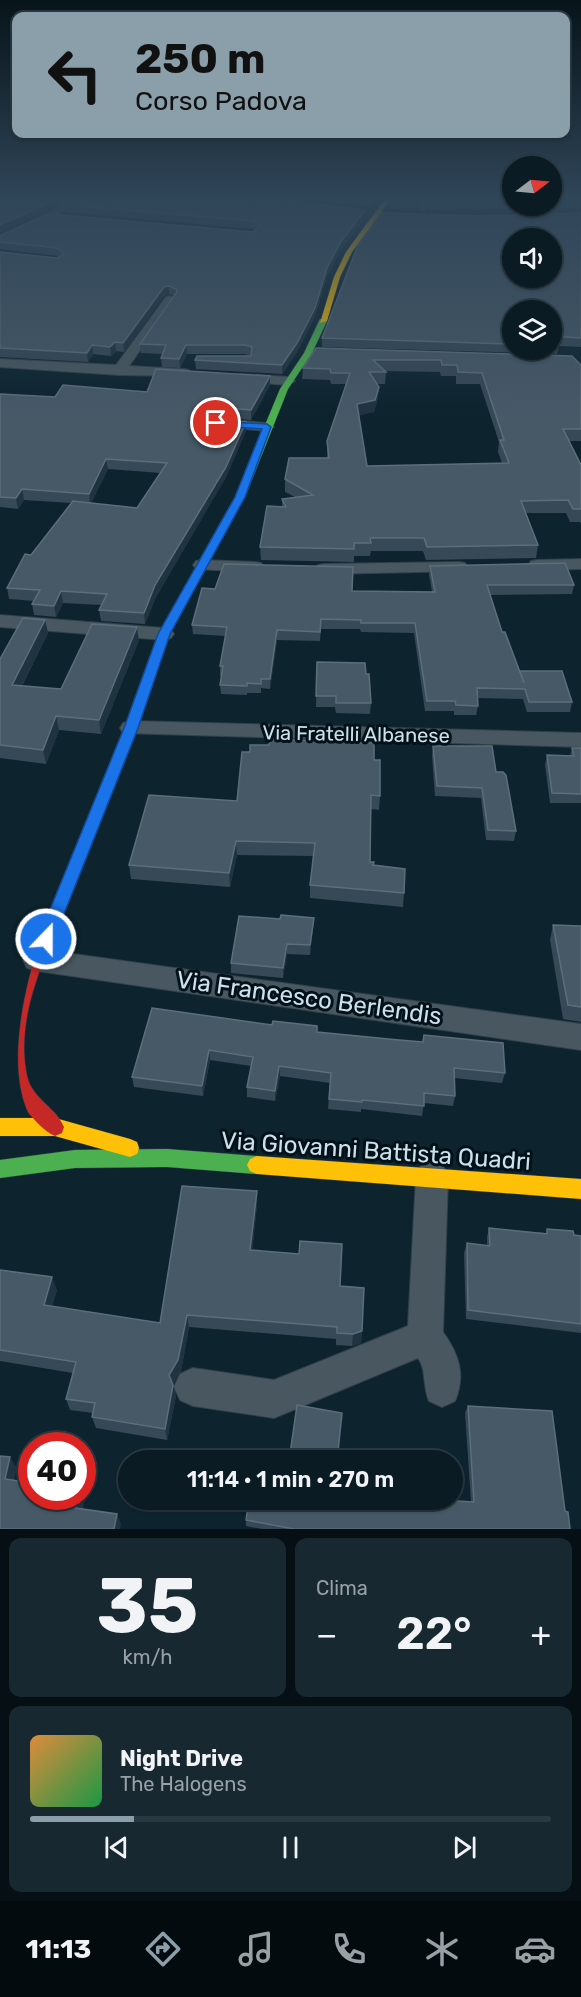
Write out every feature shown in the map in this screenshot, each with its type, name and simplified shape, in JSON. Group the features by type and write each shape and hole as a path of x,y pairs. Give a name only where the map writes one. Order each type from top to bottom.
{"street":[{"path":"44,1163 56,1127 27,1101 18,1077 16,1052 19,1017 37,960 131,728 164,634 240,497 267,427 288,381 314,353 340,270"},
{"path":"119,371 170,299"},
{"path":"0,363 119,371 191,370"},
{"path":"230,377 288,381"},
{"path":"216,423 267,427"},
{"path":"523,566 581,564"},
{"path":"202,565 270,568"},
{"path":"304,569 477,566"},
{"path":"0,621 164,634"},
{"name":"Via Fratelli Albanese","path":"131,728 581,740"},
{"path":"15,985 37,960"},
{"name":"Via Francesco Berlendis","path":"37,960 581,1037"},
{"name":"Via Giovanni Battista Quadri","path":"0,1127 56,1127 167,1158"},
{"name":"Via Giovanni Battista Quadri","path":"0,1169 75,1159 167,1158 581,1189"},
{"path":"432,1177 425,1337 442,1361 442,1388"},
{"path":"193,1387 274,1399 425,1337"}],"building":[{"path":"0,270 326,270 315,308 297,343 282,365 195,360 197,356 251,356 252,347 245,345 186,345 179,359 161,358 166,345 140,344 177,292 169,286 164,287 123,343 115,342 110,347 92,345 87,353 0,348"},
{"path":"348,270 502,270 502,288 562,288 562,270 581,270 581,338 562,337 562,300 502,300 502,344 322,338"},
{"path":"316,348 502,354 502,360 562,360 562,356 572,356 581,365 581,429 563,429 581,465 581,509 573,509 568,500 521,501 538,545 427,547 424,538 370,538 371,543 354,543 354,549 260,547 267,506 286,507 282,499 313,495 285,479 289,458 329,458 327,441 350,373 331,373 330,369 303,368","holes":["373,360 441,360 442,365 457,365 458,372 482,373 504,440 500,440 509,463 367,466 357,404 375,400 379,387 369,372 386,372"]},
{"path":"156,369 270,376 251,410 216,407 206,413 210,418 246,422 226,467 155,585 144,613 99,610 107,594 61,591 54,606 32,604 40,590 7,588 25,554 31,555 73,501 137,508 167,463 106,459 89,494 22,489 16,498 0,497 0,394 55,397 63,385 147,392"},
{"path":"565,563 574,585 487,585 502,632 505,632 524,683 520,671 562,671 572,702 529,702 525,689 477,688 478,706 456,705 455,701 427,701 415,623 361,623 361,620 321,619 320,632 277,630 270,679 261,679 261,684 247,683 247,686 220,685 223,666 220,666 227,627 192,625 202,588 215,589 224,564 353,567 352,591 435,592 430,566"},
{"path":"23,618 45,620 12,685 61,689 92,624 137,627 99,720 56,716 43,750 0,745 0,659"},
{"path":"317,662 365,663 366,674 369,674 371,703 336,703 336,696 316,696"},
{"path":"270,739 374,743 374,760 380,760 380,796 371,795 370,862 374,862 373,865 405,869 404,893 310,885 315,843 236,841 229,873 129,865 149,795 237,801 242,752 250,752 250,745 269,745"},
{"path":"433,746 492,746 496,772 503,772 506,775 516,831 488,830 482,788 437,786"},
{"path":"572,748 581,748 581,794 552,793 547,755 574,756"},
{"path":"281,915 314,918 310,945 287,944 283,968 231,963 239,916 280,919"},
{"path":"553,925 581,926 581,1007 568,1005"},
{"path":"152,1008 272,1025 273,1021 317,1026 317,1032 423,1042 424,1035 503,1043 505,1073 454,1068 455,1096 424,1093 424,1106 329,1099 331,1073 279,1066 275,1091 247,1087 253,1057 209,1050 202,1086 132,1077"},
{"path":"182,1186 257,1191 250,1250 299,1254 300,1241 342,1244 340,1286 364,1288 362,1331 353,1334 337,1333 337,1327 187,1315 178,1360 169,1375 173,1385 165,1429 92,1417 95,1403 66,1399 76,1362 0,1350 0,1270 52,1277 44,1305 160,1323"},
{"path":"489,1228 547,1234 547,1229 573,1231 574,1235 581,1236 581,1324 468,1310 467,1243 490,1246"},
{"path":"297,1405 342,1413 338,1450 291,1450"},
{"path":"468,1406 552,1411 565,1511 568,1512 570,1529 294,1529 246,1520 248,1510 463,1510 463,1501 474,1502"},
{"path":"0,1456 10,1457 5,1479 18,1481 18,1510 90,1510 117,1514 114,1529 0,1529"}],"traffic: fast":[{"path":"136,713 164,634 240,497 284,389 308,353 323,321"},
{"path":"0,1169 75,1159 167,1158 257,1165"}],"traffic: slow":[{"path":"323,321 340,270"},
{"path":"0,1127 55,1127 130,1148"},
{"path":"257,1165 581,1189"}],"traffic: jam":[{"path":"55,1127 28,1099 21,1085 15,1054 17,1030 22,1005 38,954 136,713"}],"route":[{"path":"46,939 131,728 164,634 240,497 267,427 216,423"}]}
